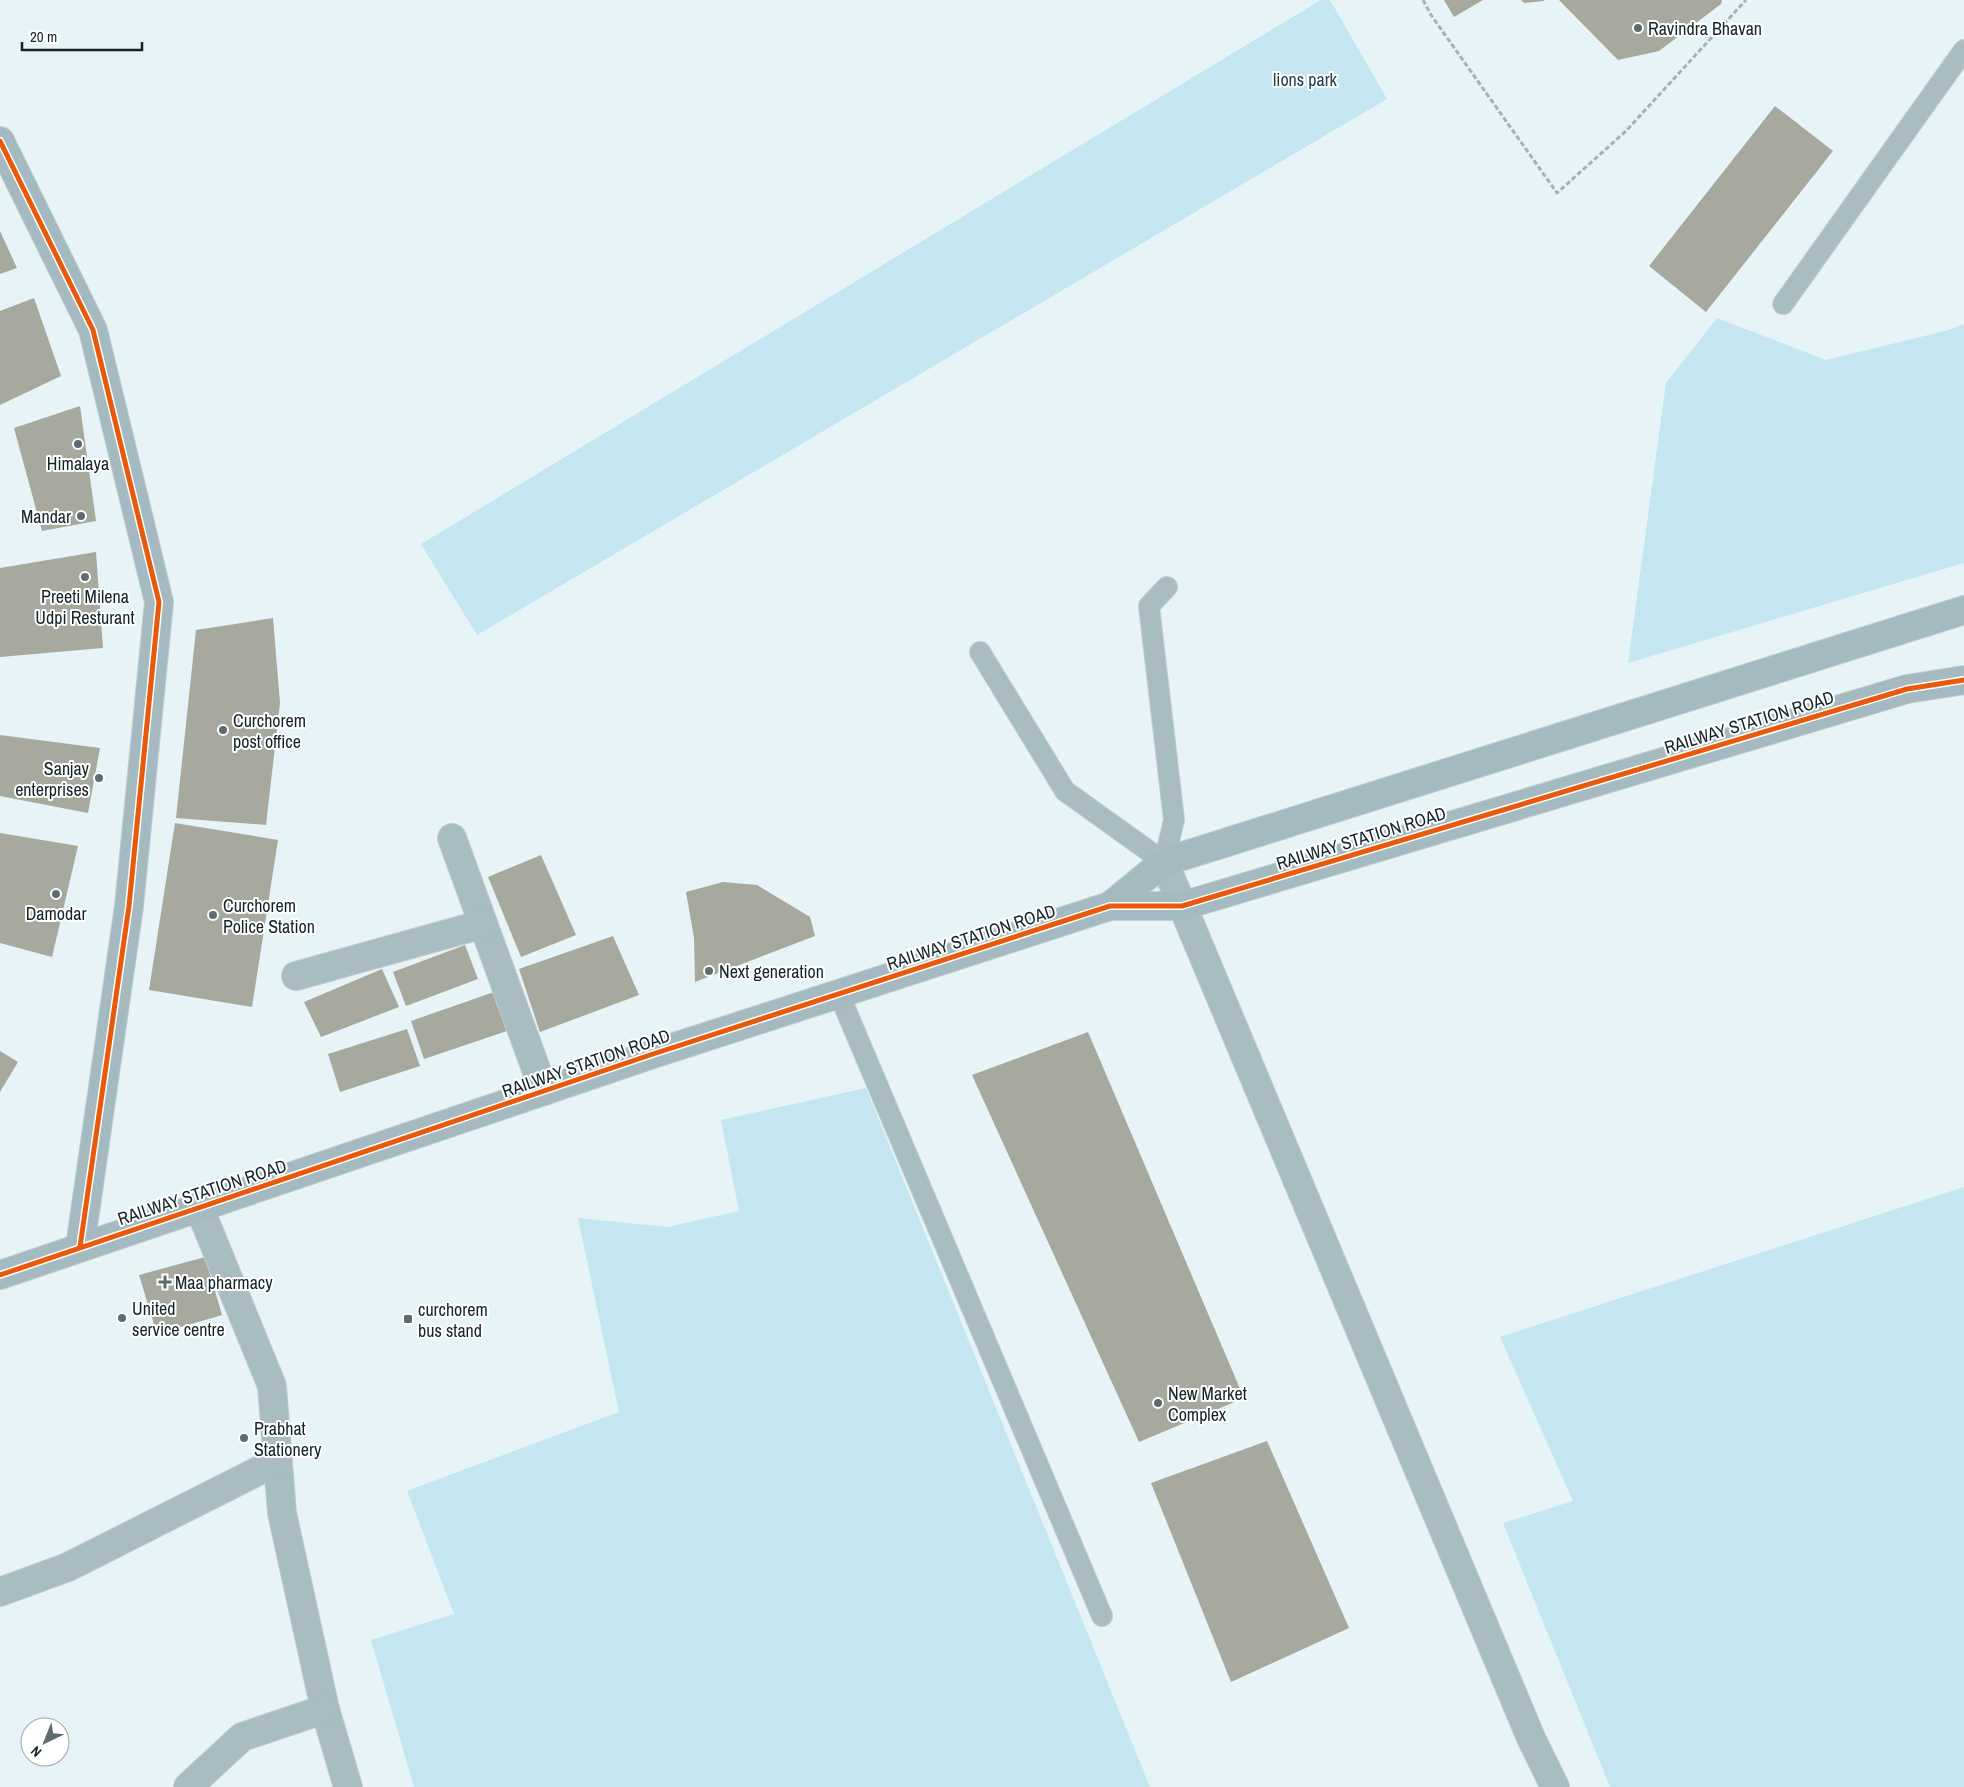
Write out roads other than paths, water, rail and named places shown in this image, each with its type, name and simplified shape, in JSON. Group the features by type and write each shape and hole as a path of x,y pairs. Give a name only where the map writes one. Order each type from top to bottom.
{"street":[{"path":"0,140 93,330 159,602 129,906 80,1247"},
{"path":"1110,906 1164,862 1964,610"},
{"name":"RAILWAY STATION ROAD","path":"0,1275 544,1091 1110,906 1182,906 1907,689 1964,680"},
{"path":"452,838 544,1091"},
{"path":"1164,862 1523,1720 1555,1787"},
{"path":"296,976 484,924"},
{"path":"199,1207 272,1386 282,1513 325,1709 348,1787"},
{"path":"0,1592 68,1567 278,1460"},
{"path":"188,1787 242,1737 325,1709"}],"lane":[{"path":"1783,304 1964,50"},
{"path":"980,652 1065,791 1164,862 1174,820 1150,606 1167,587"},
{"path":"840,994 1102,1616"}],"place":[{"name":"Ravindra Bhavan","path":"1638,28"},
{"name":"Himalaya","path":"78,444"},
{"name":"Mandar","path":"81,516"},
{"name":"Preeti Milena Udpi Resturant","path":"85,577"},
{"name":"Curchorem post office","path":"223,730"},
{"name":"Sanjay enterprises","path":"99,778"},
{"name":"Damodar","path":"56,894"},
{"name":"Curchorem Police Station","path":"213,915"},
{"name":"Next generation","path":"709,971"},
{"name":"Maa pharmacy","path":"165,1282"},
{"name":"United service centre","path":"122,1318"},
{"name":"curchorem bus stand","path":"408,1319"},
{"name":"New Market Complex","path":"1158,1403"},
{"name":"Prabhat Stationery","path":"244,1438"}],"park label":[{"name":"lions park","path":"1305,79"}]}
